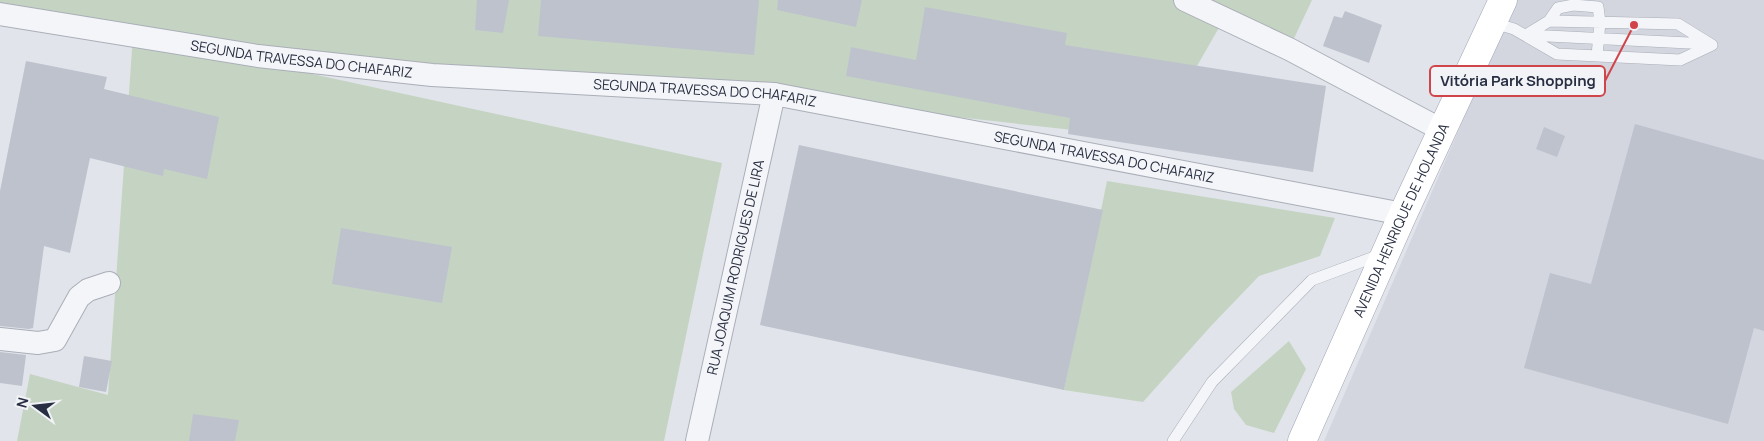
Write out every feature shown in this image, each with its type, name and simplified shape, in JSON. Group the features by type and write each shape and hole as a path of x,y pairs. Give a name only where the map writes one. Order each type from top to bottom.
{"main road":[{"name":"AVENIDA HENRIQUE DE HOLANDA","path":"1302,441 1403,214 1503,0"}],"street":[{"path":"1185,0 1289,49 1442,130"},
{"name":"SEGUNDA TRAVESSA DO CHAFARIZ","path":"0,14 258,56 432,76 774,94 1403,214"},
{"name":"RUA JOAQUIM RODRIGUES DE LIRA","path":"697,441 774,94"},
{"path":"0,340 38,343 55,340 64,327 79,297 83,293 109,282"}],"lane":[{"path":"1526,35 1549,21 1678,24 1712,45"},
{"path":"1598,56 1600,22"},
{"path":"1490,26 1504,26 1526,35 1557,54 1680,60 1712,45"},
{"path":"1526,35 1712,45"},
{"path":"1173,441 1212,382 1312,280 1386,252"}],"shaded area":[{"path":"1515,0 1764,0 1764,441 1324,441"}],"green space":[{"path":"0,0 1312,0 1289,49 1224,19 1155,139 721,91 193,45 0,9"},
{"path":"133,35 722,163 664,441 17,441 30,374 108,395"},
{"path":"1107,181 1335,218 1320,256 1259,276 1143,402 1064,390"},
{"path":"1289,341 1306,369 1274,433 1246,425 1234,409 1231,392"}],"building":[{"path":"477,0 509,0 503,33 475,30"},
{"path":"541,0 759,0 754,55 538,36"},
{"path":"778,0 862,0 856,27 777,10"},
{"path":"925,7 1067,33 1065,45 1326,86 1313,172 1068,134 1070,118 846,76 851,47 916,60"},
{"path":"1345,11 1382,25 1369,63 1323,46 1334,16 1342,18"},
{"path":"26,61 107,77 104,89 219,117 207,179 164,169 163,176 90,158 70,253 44,246 33,328 29,329 0,326 0,191"},
{"path":"1635,124 1764,160 1764,331 1754,328 1728,424 1524,368 1550,273 1591,284"},
{"path":"1544,127 1565,136 1557,157 1536,149"},
{"path":"799,145 1103,210 1064,390 760,325"},
{"path":"341,228 452,247 442,303 332,284"},
{"path":"0,352 26,355 22,386 0,383"},
{"path":"84,356 112,361 106,392 79,387"},
{"path":"193,414 239,420 235,441 189,441"}],"place":[{"name":"Vitória Park Shopping","path":"1634,25"}]}
